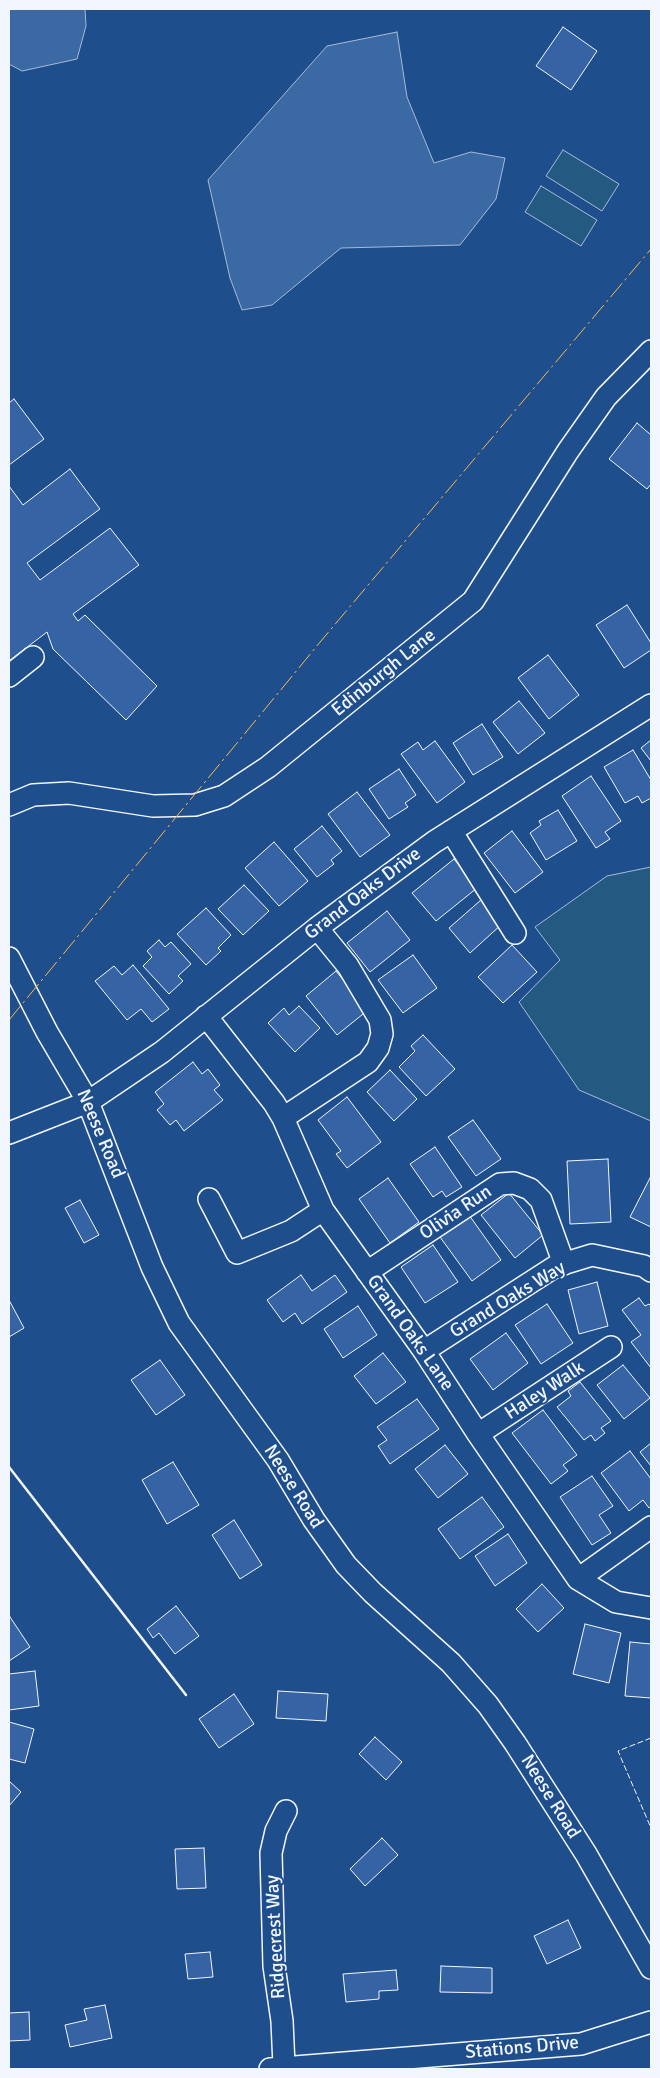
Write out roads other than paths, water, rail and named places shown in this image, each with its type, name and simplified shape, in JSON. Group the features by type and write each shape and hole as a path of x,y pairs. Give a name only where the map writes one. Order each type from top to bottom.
{"street":[{"name":"Edinburgh Lane","path":"9,804 33,794 69,793 153,806 195,806 224,796 268,767 473,601 568,451 606,397 651,351"},
{"path":"9,676 33,657"},
{"name":"Grand Oaks Drive","path":"9,1133 88,1102 162,1052 317,928 451,831 651,705"},
{"path":"451,831 515,933"},
{"path":"283,1118 368,1062 378,1048 382,1034 380,1020 348,966 317,928"},
{"name":"Neese Road","path":"9,958 47,1032 88,1102 152,1268 183,1330 278,1460 314,1520 340,1558 373,1593 451,1663 488,1705 516,1743 586,1854 651,1968"},
{"name":"Grand Oaks Lane","path":"206,1016 274,1103 283,1118 322,1210 424,1351 478,1434 578,1579 616,1602 651,1608"},
{"name":"Olivia Run","path":"367,1272 500,1184 514,1183 530,1189 541,1200 564,1264"},
{"path":"209,1198 236,1253 291,1231 322,1210"},
{"name":"Grand Oaks Way","path":"424,1351 556,1266 592,1254 644,1266 651,1271"},
{"name":"Haley Walk","path":"478,1434 611,1348"},
{"path":"578,1579 651,1527"},
{"name":"Ridgecrest Way","path":"277,2068 282,2021 274,1966 271,1853 276,1831 286,1811"},
{"name":"Stations Drive","path":"277,2068 581,2044 651,2022"}]}
